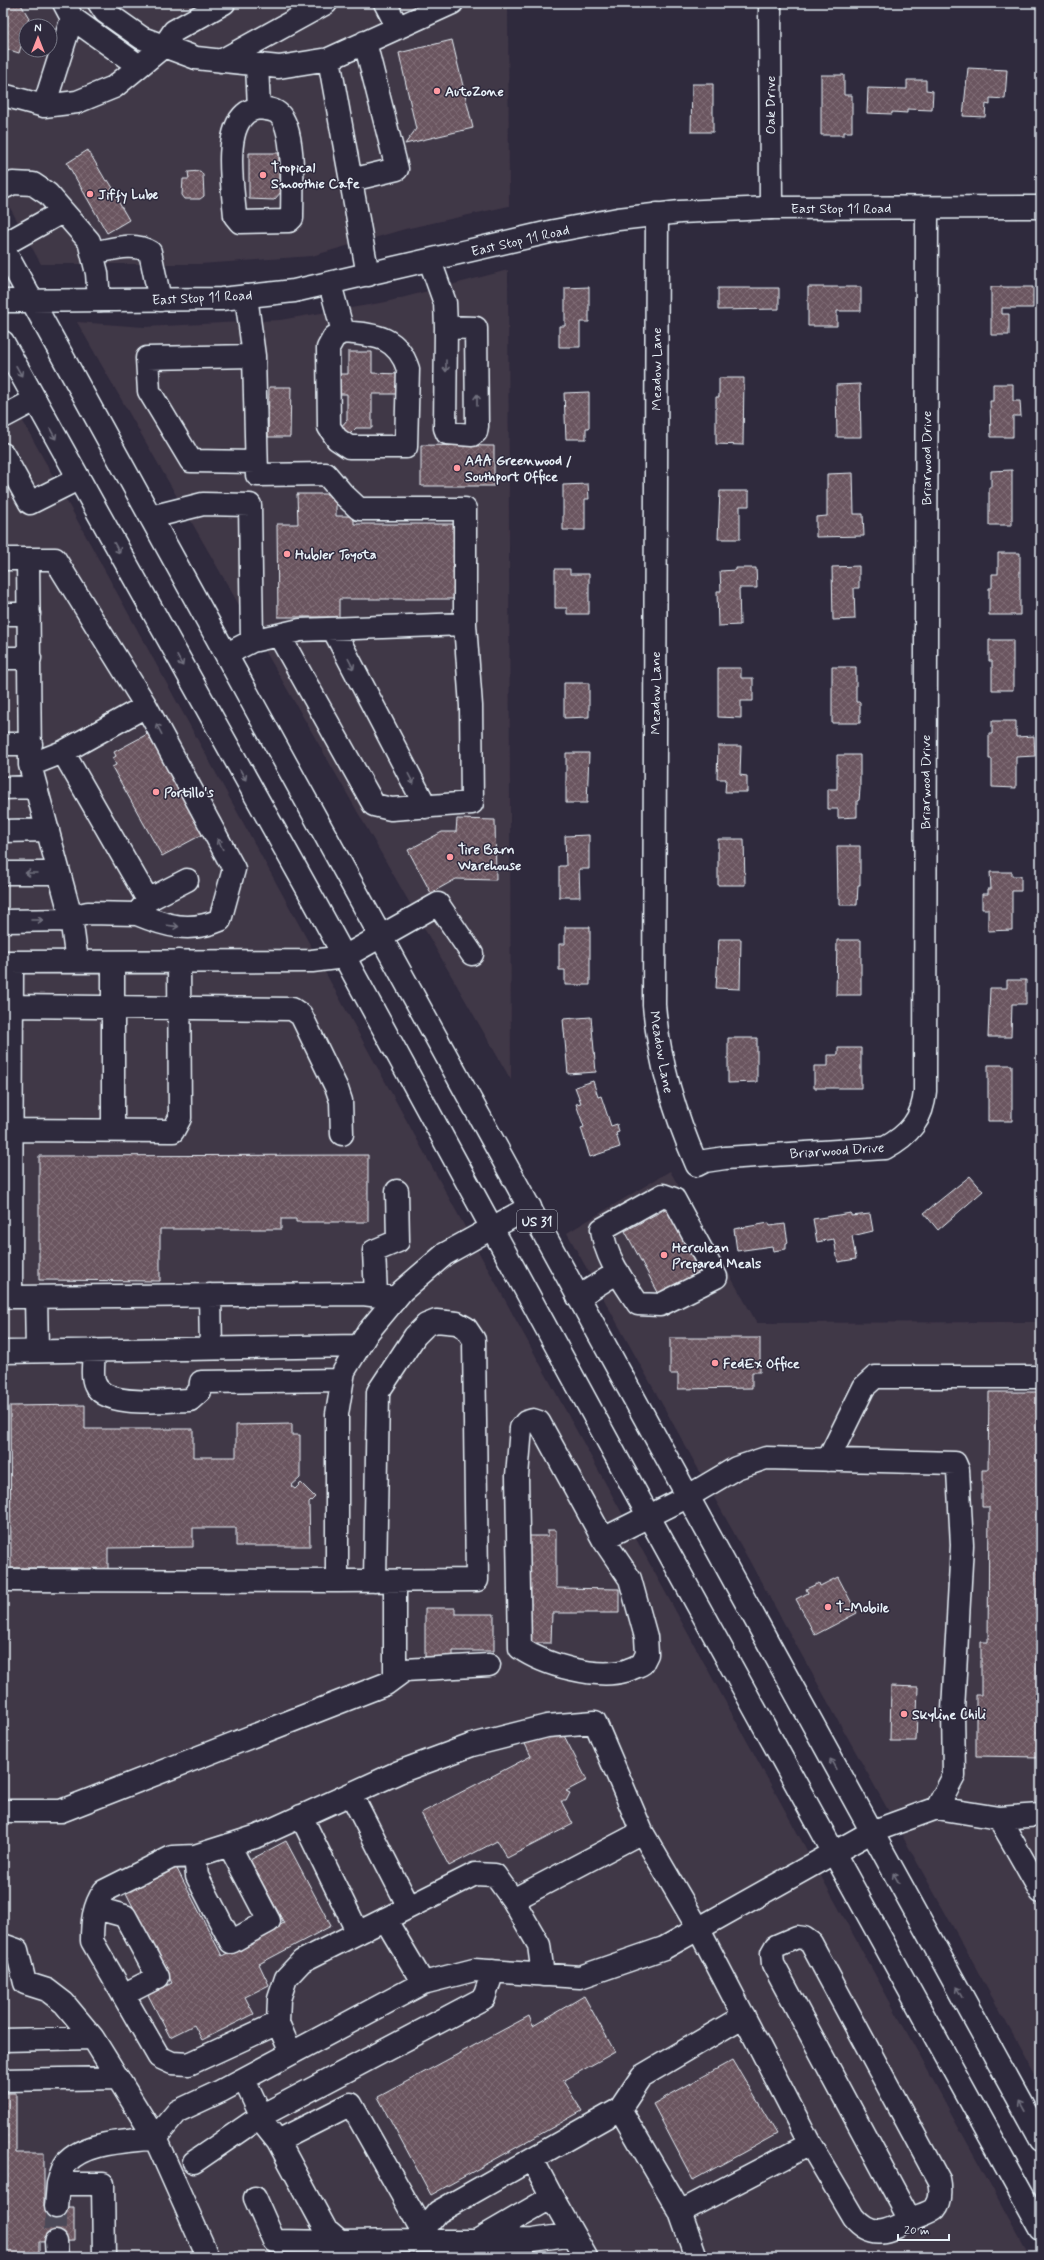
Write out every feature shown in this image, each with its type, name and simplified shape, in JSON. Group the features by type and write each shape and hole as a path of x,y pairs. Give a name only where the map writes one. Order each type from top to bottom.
{"main road":[{"path":"3,95 44,106 77,102 114,87 164,46 174,31 224,3"},
{"path":"222,61 326,3"},
{"path":"385,3 398,28"},
{"path":"109,6 142,38 196,58 279,67 329,59 452,3"},
{"name":"Oak Drive","path":"770,3 771,208"},
{"path":"44,106 68,11 140,66"},
{"path":"351,180 396,169 365,42"},
{"path":"329,59 368,275"},
{"path":"257,65 259,108"},
{"path":"259,108 275,110 281,115 292,146 292,218 289,221 240,222 234,216 232,140 236,125 245,113 259,108"},
{"path":"3,188 13,183 33,184 48,194 89,242 97,273 99,300"},
{"name":"East Stop 11 Road","path":"3,301 221,299 294,291 430,261 554,231 618,219 657,214 706,210 771,208 1041,207"},
{"name":"Briarwood Drive","path":"697,1165 705,1161 725,1158 885,1148 906,1135 916,1123 923,1108 925,1091 927,208"},
{"path":"3,247 62,212"},
{"name":"Meadow Lane","path":"657,214 654,1005 658,1044 666,1082 679,1124 697,1165"},
{"name":"US 31","path":"3,247 381,934 871,1832 1038,2128"},
{"path":"92,253 125,247 142,247 150,252 160,300"},
{"path":"430,261 445,303 446,327"},
{"path":"330,284 343,332"},
{"path":"246,296 254,356 256,469 250,506 252,641"},
{"path":"343,332 380,336 394,346 405,358 408,369 406,446 349,446 338,439 328,426 328,348 334,337 343,332"},
{"name":"US 31","path":"3,342 344,957 648,1515 1041,2229"},
{"path":"254,356 147,358 149,391 191,462 256,469 326,474 343,494 360,509 465,509 465,624 471,706 472,803 391,809 374,805 280,635"},
{"path":"3,417 35,400"},
{"path":"3,454 30,503 78,479"},
{"path":"152,517 203,504 250,506"},
{"path":"3,559 55,559 146,706 234,869 220,920 205,927 172,927 142,907 62,752"},
{"path":"28,559 31,744 30,765 71,918 77,962"},
{"path":"3,614 29,614"},
{"path":"227,654 252,641 300,630 465,624"},
{"path":"333,629 426,807"},
{"path":"3,658 30,658"},
{"path":"30,765 62,752 146,706"},
{"path":"3,744 31,744"},
{"path":"3,788 36,787"},
{"path":"3,831 48,830"},
{"path":"3,873 59,873"},
{"path":"3,921 71,918 88,913 142,907 187,880"},
{"path":"386,1297 362,1294 11,1297 7,1243 7,1130 12,1006 7,962 312,961 344,957 381,934 438,904 472,954"},
{"path":"7,1130 173,1131 180,1118 179,961"},
{"path":"113,962 113,1130"},
{"path":"12,1006 292,1009 301,1015 341,1101 342,1134"},
{"path":"386,1297 374,1252 398,1241 397,1191"},
{"path":"663,1195 674,1199 716,1277 660,1304 638,1304 618,1272 604,1241 602,1229 663,1195"},
{"path":"337,1581 338,1414 344,1371 368,1332 386,1297 444,1254 530,1208"},
{"path":"578,1297 618,1272"},
{"path":"94,1350 95,1384 104,1395 120,1401 190,1400 200,1391 210,1296"},
{"path":"36,1297 37,1351"},
{"path":"3,1580 337,1581 385,1581 477,1580 474,1340 466,1328 456,1323 436,1321 426,1325 415,1336 378,1392 385,1581 395,1677"},
{"path":"3,1352 360,1346"},
{"path":"828,1460 864,1387 875,1377 1041,1377"},
{"path":"200,1382 342,1380"},
{"path":"533,1420 539,1422 603,1539 630,1579 646,1637 647,1654 642,1664 624,1671 581,1672 549,1662 520,1648 517,1476 519,1435 521,1428 526,1422 533,1420"},
{"path":"603,1539 648,1515 687,1497 736,1468 766,1458 954,1463 958,1470 962,1545 952,1710 954,1776 937,1808"},
{"path":"3,1811 61,1811 386,1684 405,1670 489,1665"},
{"path":"278,2023 189,2064 172,2064 159,2057 92,1941 92,1922 98,1900 104,1891 172,1857 195,1856 258,1836 398,1772 472,1745 547,1726 595,1722 642,1832 698,1928 810,2144 853,2218 861,2228 874,2233 892,2230 935,2208 941,2196 940,2181 811,1943 804,1938 797,1937 776,1946 772,1953 773,1964 910,2220"},
{"path":"351,1794 409,1907"},
{"path":"56,2207 58,2184 64,2164 76,2154 102,2146 154,2138 178,2111 244,2079 423,1983 474,1970 580,1978 664,1948 871,1832 937,1808 999,1818 1041,1815"},
{"path":"301,1816 358,1933"},
{"path":"999,1818 1041,1892"},
{"path":"513,1900 642,1832"},
{"path":"195,1856 197,1876 231,1942 269,1921 229,1846"},
{"path":"291,2053 278,2023 279,1999 286,1978 302,1961 476,1874 495,1875 513,1900 539,1945 543,1975"},
{"path":"96,1908 125,1916 158,1978 123,1995"},
{"path":"385,1919 423,1983"},
{"path":"3,1945 17,1950 25,1983 47,1990 64,2003 93,2038 154,2138 208,2257"},
{"path":"194,2162 261,2116 484,1998 493,1971"},
{"path":"418,2235 438,2212 620,2109 642,2076 744,2016"},
{"path":"3,2040 93,2038"},
{"path":"3,2080 118,2078"},
{"path":"244,2079 261,2116 278,2141 326,2230 340,2242"},
{"path":"278,2141 351,2104 418,2235"},
{"path":"620,2109 680,2212 696,2257 689,2257"},
{"path":"680,2212 810,2144"},
{"path":"532,2159 586,2257"},
{"path":"58,2184 103,2184 104,2257"},
{"path":"477,2240 552,2197"},
{"path":"256,2198 274,2241 340,2242 418,2235 477,2240 533,2240 572,2234"}],"shaded area":[{"path":"3,3 508,3 509,206 405,229 312,256 200,264 41,264 3,195"},
{"path":"508,270 511,1080 77,322 144,327 280,320 386,302"},
{"path":"3,385 1030,2257 3,2257"},
{"path":"670,1171 757,1323 1041,1322 1041,2085 567,1233"}],"building":[{"path":"3,3 20,3 29,18 18,18 18,53 3,48"},
{"path":"452,40 473,128 405,144 416,129 399,53"},
{"path":"968,68 1007,70 1005,99 990,98 990,105 986,104 985,117 963,116"},
{"path":"821,75 844,75 844,95 852,95 852,132 844,132 844,135 821,135"},
{"path":"907,80 926,80 926,90 933,91 932,110 907,109 907,113 892,112 892,114 867,113 868,88 907,89"},
{"path":"692,84 713,84 713,132 691,132"},
{"path":"88,150 106,181 108,180 113,188 111,189 129,220 107,233 67,163"},
{"path":"249,153 279,153 279,188 282,191 274,200 249,199"},
{"path":"200,171 203,175 204,196 200,199 185,199 182,195 183,179 189,179 188,172"},
{"path":"589,287 589,322 580,322 580,347 559,347 559,326 565,326 565,288"},
{"path":"808,287 861,287 861,311 837,311 837,326 808,326"},
{"path":"991,287 1033,287 1033,308 1002,308 1002,314 1009,314 1009,335 991,335"},
{"path":"718,288 779,288 779,309 718,310"},
{"path":"348,352 372,352 372,373 399,374 399,394 372,394 372,428 356,428 347,437 339,429 347,420 347,394 336,394 337,374 348,374"},
{"path":"719,378 744,378 743,445 716,444 716,397 719,397"},
{"path":"860,384 861,437 837,437 836,385"},
{"path":"993,384 1013,384 1013,401 1020,401 1021,416 1013,416 1013,437 991,437 990,401 993,401"},
{"path":"269,387 291,387 290,437 268,437"},
{"path":"589,392 589,428 586,428 586,439 566,439 564,393"},
{"path":"421,445 494,446 494,486 421,486"},
{"path":"1012,470 1012,525 989,525 989,487 991,487 991,471"},
{"path":"853,473 854,514 863,514 864,536 816,537 816,517 827,516 827,474"},
{"path":"588,484 589,499 585,499 585,530 563,530 563,485"},
{"path":"720,491 749,491 749,506 740,506 740,539 718,539"},
{"path":"297,494 336,494 336,516 354,516 354,524 456,524 457,599 339,599 339,617 278,617 277,524 298,524"},
{"path":"998,553 1020,553 1020,615 989,615 989,588 992,588 992,574 998,574"},
{"path":"859,566 859,588 854,588 855,619 833,620 832,567"},
{"path":"736,568 756,568 757,588 739,588 740,625 718,626 717,591 721,591 720,571 736,570"},
{"path":"555,569 570,569 570,574 589,574 589,614 567,614 567,608 555,608"},
{"path":"989,640 1013,640 1013,690 992,690 992,661 989,661"},
{"path":"832,667 856,667 856,702 860,702 860,723 832,723"},
{"path":"718,668 741,668 741,678 753,678 753,701 741,701 741,718 718,717"},
{"path":"564,683 589,683 589,717 564,718"},
{"path":"992,721 1016,721 1016,737 1034,736 1035,756 1016,757 1016,788 992,787 992,759 989,759 989,734 992,734"},
{"name":"Portillo's","path":"153,731 209,831 162,856 112,767 116,765 113,758 116,756 114,752"},
{"path":"718,746 741,746 740,775 747,776 747,792 725,792 726,779 717,779"},
{"path":"566,753 589,753 587,803 566,803"},
{"path":"837,755 860,755 860,789 859,800 857,801 857,817 838,818 838,809 828,809 828,789 837,789"},
{"path":"457,819 495,820 496,880 456,879 431,893 408,850 442,832 456,832"},
{"path":"589,835 589,869 579,869 580,897 559,897 559,866 566,866 565,836"},
{"path":"718,839 744,839 745,885 718,885"},
{"path":"837,846 860,846 860,885 858,885 857,905 840,905 840,898 838,898"},
{"path":"990,872 1012,872 1012,876 1021,876 1021,891 1012,891 1012,930 988,931 988,909 982,909 982,894 988,894 988,889 991,889"},
{"path":"565,927 590,927 590,985 565,985 565,970 559,970 559,944 565,944"},
{"path":"719,939 741,939 740,989 716,988"},
{"path":"837,940 861,940 861,995 836,995"},
{"path":"1007,980 1026,980 1026,1004 1012,1004 1011,1037 988,1037 990,988 1007,988"},
{"path":"591,1017 596,1072 568,1074 563,1019"},
{"path":"728,1038 757,1038 757,1082 728,1083"},
{"path":"838,1048 861,1048 861,1088 814,1088 814,1066 828,1066 828,1055 838,1055"},
{"path":"988,1065 1012,1065 1012,1121 988,1121"},
{"path":"593,1081 598,1097 601,1096 611,1126 617,1124 619,1132 616,1133 620,1147 590,1157 581,1128 584,1127 576,1104 581,1103 575,1087"},
{"path":"368,1155 368,1222 296,1222 296,1219 281,1219 281,1229 160,1229 160,1281 39,1280 39,1156"},
{"path":"970,1176 983,1191 938,1230 924,1213"},
{"path":"667,1208 703,1275 661,1298 625,1231"},
{"path":"851,1213 851,1216 870,1214 873,1231 852,1236 856,1259 838,1262 834,1239 817,1242 813,1219"},
{"path":"769,1223 770,1226 785,1224 788,1243 786,1243 786,1249 773,1251 772,1246 737,1251 734,1229"},
{"path":"670,1338 760,1338 760,1372 752,1372 752,1388 678,1389 678,1374 670,1374"},
{"path":"989,1392 1041,1392 1041,1649 1038,1649 1038,1695 1041,1695 1041,1757 976,1756 976,1695 981,1695 981,1642 988,1642 989,1507 982,1507 982,1470 988,1470"},
{"path":"85,1405 85,1429 193,1429 193,1457 236,1457 236,1425 292,1424 292,1435 300,1435 300,1478 291,1486 295,1489 301,1483 315,1497 309,1503 310,1546 236,1546 236,1528 193,1528 193,1547 108,1548 108,1571 84,1571 84,1568 11,1568 10,1406"},
{"path":"548,1530 556,1530 556,1588 619,1589 619,1613 552,1613 551,1643 525,1643 529,1536 548,1536"},
{"path":"838,1577 857,1613 815,1635 796,1599 808,1593 806,1589 819,1583 820,1586"},
{"path":"425,1608 455,1608 455,1614 494,1614 494,1651 453,1651 453,1657 425,1657"},
{"path":"891,1686 918,1687 916,1741 890,1741"},
{"path":"559,1726 587,1780 566,1791 570,1793 566,1801 561,1801 573,1824 507,1858 497,1841 449,1866 421,1813 531,1756 525,1744"},
{"path":"286,1841 331,1926 259,1964 269,1985 245,1997 254,2014 202,2040 194,2025 170,2037 148,1995 172,1983 125,1891 175,1865 222,1956 284,1923 250,1860"},
{"path":"584,1996 615,2052 563,2081 582,2111 431,2195 378,2097 529,2016 533,2026"},
{"path":"733,2060 777,2134 693,2180 653,2104"},
{"path":"3,2093 16,2093 16,2153 44,2153 44,2207 74,2207 74,2241 39,2242 39,2257 3,2257"}],"tunnel":[{"path":"56,2207 56,2242"}],"place":[{"name":"AutoZone","path":"437,91"},
{"name":"Tropical Smoothie Cafe","path":"263,175"},
{"name":"Jiffy Lube","path":"90,194"},
{"name":"AAA Greenwood / Southport Office","path":"457,468"},
{"name":"Hubler Toyota","path":"287,554"},
{"name":"Portillo's","path":"156,792"},
{"name":"Tire Barn Warehouse","path":"450,857"},
{"name":"Herculean Prepared Meals","path":"664,1255"},
{"name":"FedEx Office","path":"715,1363"},
{"name":"T-Mobile","path":"828,1607"},
{"name":"Skyline Chili","path":"904,1714"}]}
